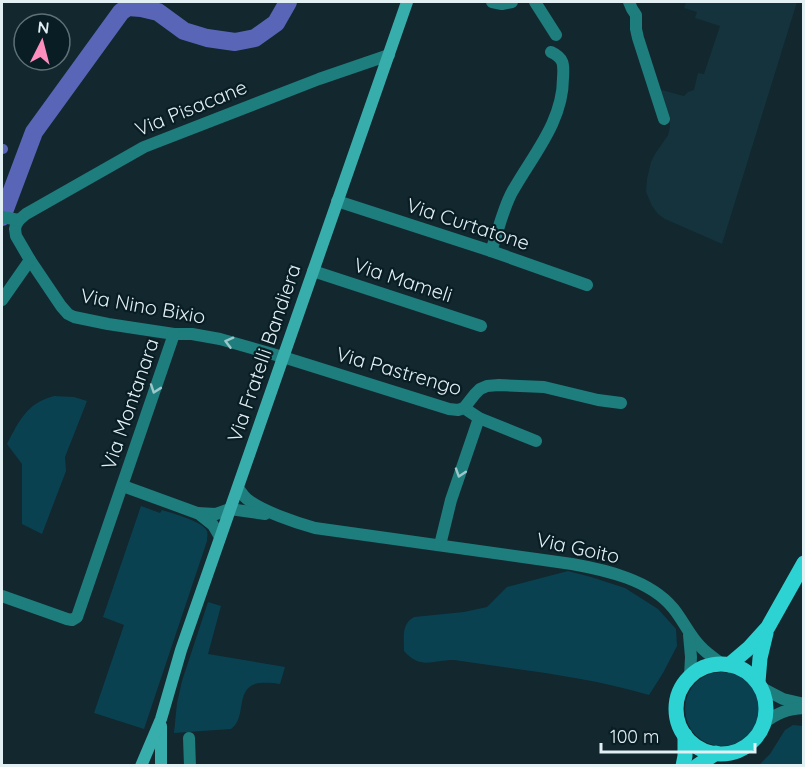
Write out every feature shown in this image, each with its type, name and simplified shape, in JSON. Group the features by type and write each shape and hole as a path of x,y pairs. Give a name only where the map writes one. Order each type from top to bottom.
{"main road":[{"name":"Via Fratelli Bandiera","path":"143,765 161,719 176,666 220,537 407,2"},
{"path":"759,685 761,650 768,627 804,563"},
{"path":"725,664 749,648 768,627"},
{"path":"725,664 740,668 750,674 759,685 766,712 764,723 757,736 746,746 732,752 716,753 704,750 685,735 676,711 677,699 690,676 709,666 725,664"},
{"name":"Via Fratelli Bandiera","path":"161,719 161,765"},
{"path":"683,765 685,735"},
{"path":"697,765 716,753"},
{"path":"143,765 155,765"}],"street":[{"path":"492,2 499,4 512,2"},
{"path":"535,2 556,35"},
{"path":"629,2 636,15 638,38 664,119"},
{"path":"491,251 510,197 546,138 560,103 563,81 562,63 560,57 551,52"},
{"name":"Via Pisacane","path":"10,218 31,211 144,147 319,79 389,55"},
{"name":"Via Curtatone","path":"337,201 587,285"},
{"name":"Via Nino Bixio","path":"10,218 15,227 15,234 30,260 68,314 74,317 174,334 192,334 283,357"},
{"path":"2,300 30,260"},
{"name":"Via Mameli","path":"313,271 481,326"},
{"name":"Via Montanara","path":"2,596 67,619 74,620 78,615 174,334"},
{"name":"Via Pastrengo","path":"283,357 449,409 464,408 479,418 536,441"},
{"path":"464,408 480,389 495,385 544,387 602,401 621,403"},
{"path":"440,545 451,500 479,418"},
{"name":"Via Montanara","path":"123,486 197,513 213,525 220,537"},
{"name":"Via Goito","path":"238,488 242,495 250,501 279,515 319,529 572,564 615,574 662,597 673,608 700,647 725,664"},
{"name":"Via Montanara","path":"197,513 219,514 230,509"},
{"name":"Via Goito","path":"230,509 279,515"},
{"name":"Via Goito","path":"688,631 692,657 690,676"},
{"path":"759,685 783,699 804,706"},
{"path":"764,723 781,712 804,706"},
{"path":"189,738 190,765"}],"shaded area":[{"path":"686,2 797,2 722,244 665,219 652,206 646,192 651,162 668,135 670,127 670,120 658,89 684,96 694,90 698,73 704,74 720,26 695,18 697,12 684,8"},
{"path":"54,396 74,397 87,401 65,457 66,471 42,534 22,524 22,464 7,444 30,408"},
{"path":"141,506 160,513 162,510 194,521 207,531 207,541 144,729 94,713 124,625 103,617"},
{"path":"568,571 625,588 658,609 676,629 677,646 649,695 577,678 528,670 454,660 421,662 404,651 405,627 414,617 464,612 487,607 507,587"},
{"path":"208,602 221,606 208,654 285,667 280,684 261,683 249,687 243,698 239,718 231,729 174,733 182,681"},
{"path":"715,672 729,672 743,678 753,688 759,702 757,723 743,740 729,746 715,746 701,740 691,730 685,716 685,702 691,688 701,678"},
{"path":"793,725 803,726 803,765 759,765 770,754 785,730"}],"waterway":[{"path":"2,217 34,132 121,12 128,7 158,12 184,31 207,38 235,42 255,38 276,23 288,2"}]}
